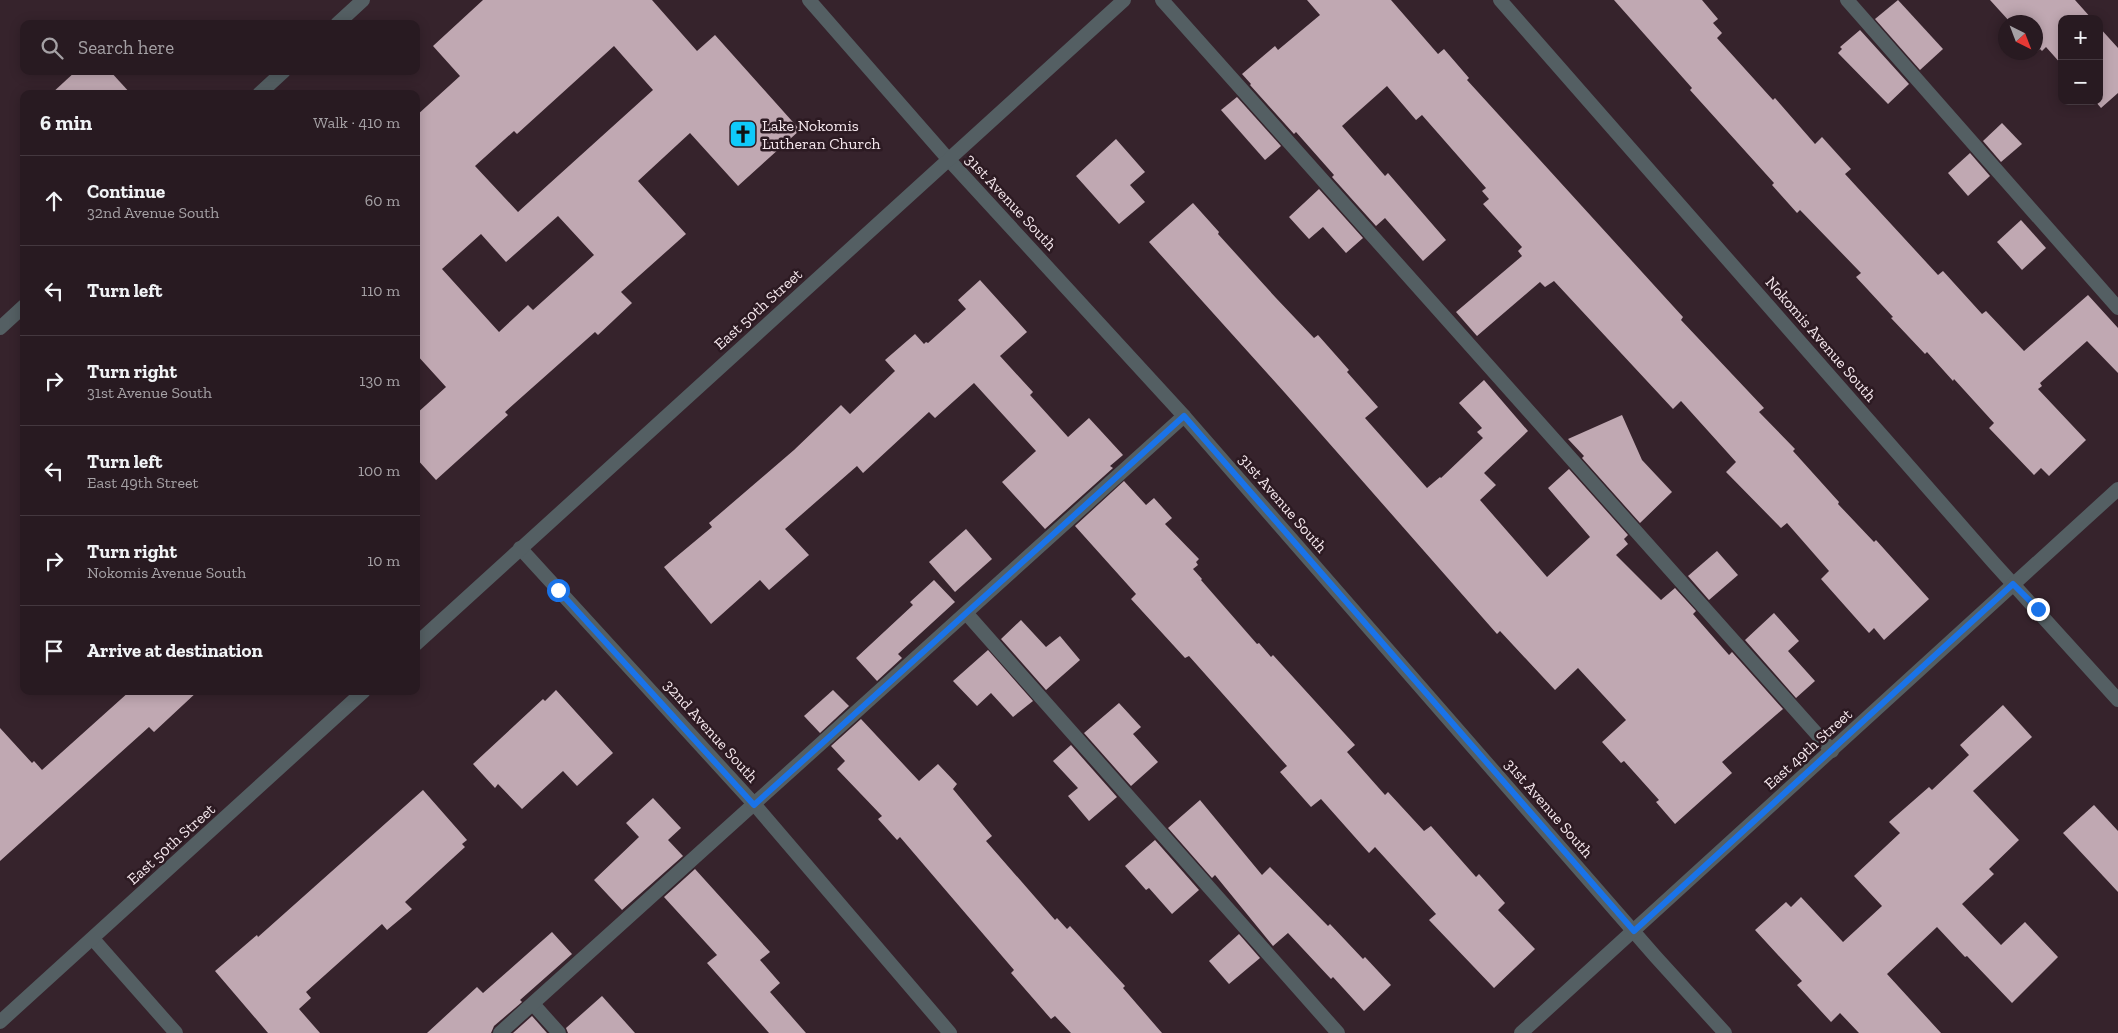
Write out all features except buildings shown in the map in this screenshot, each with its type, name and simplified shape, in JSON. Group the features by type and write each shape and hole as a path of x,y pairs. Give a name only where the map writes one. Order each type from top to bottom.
{"street":[{"path":"341,20 363,0"},
{"name":"31st Avenue South","path":"809,0 949,160 1184,416 1725,1033"},
{"name":"East 50th Street","path":"420,640 1124,0"},
{"path":"1162,0 1832,751"},
{"name":"Nokomis Avenue South","path":"1500,0 2013,584 2118,700"},
{"path":"1847,0 2118,308"},
{"path":"263,90 280,75"},
{"path":"0,328 20,310"},
{"path":"500,1033 967,614 1184,416"},
{"name":"East 49th Street","path":"1520,1033 2118,489"},
{"name":"32nd Avenue South","path":"520,548 754,805 950,1033"},
{"path":"967,614 1338,1033"},
{"name":"East 50th Street","path":"0,1022 360,695"},
{"path":"93,939 176,1033"},
{"path":"533,1004 559,1033"}],"place":[{"name":"Lake Nokomis Lutheran Church","path":"743,134"}],"route":[{"path":"558,590 754,805 1184,416 1634,931 2013,584 2038,609"}]}
